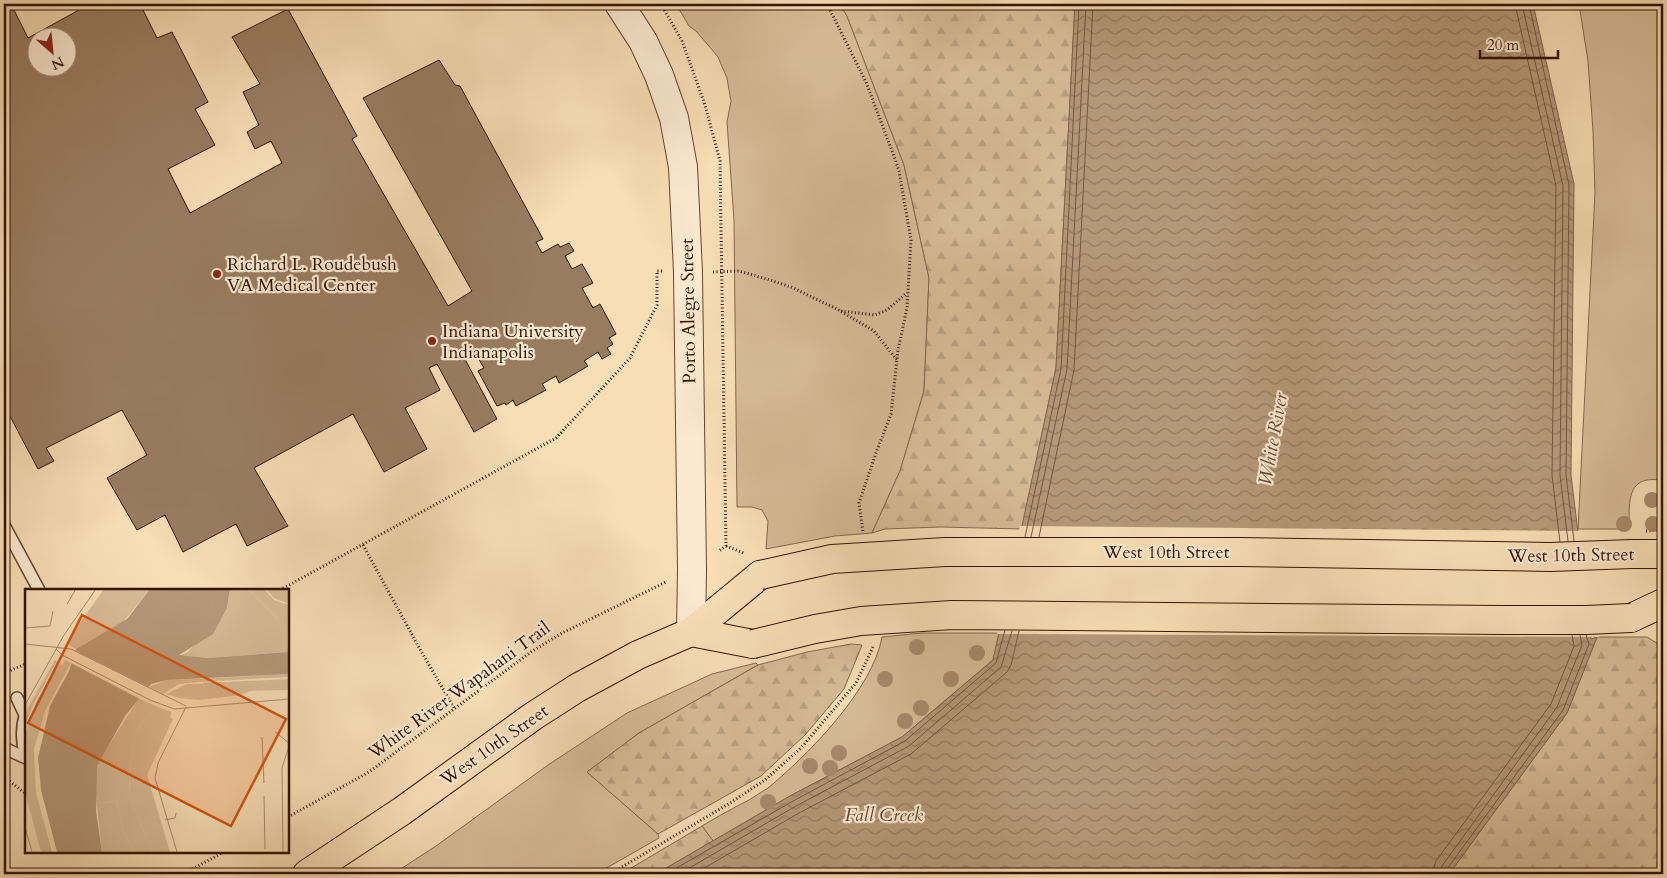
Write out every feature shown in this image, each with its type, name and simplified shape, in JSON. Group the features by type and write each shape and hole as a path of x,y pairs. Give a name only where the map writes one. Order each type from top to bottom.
{"main road":[{"name":"West 10th Street","path":"307,874 402,811 532,717 578,688 638,655 691,632 760,575 832,559 945,552 1239,552 1550,557 1663,554"},
{"path":"691,632 753,644 815,629 861,621 952,615 1586,620 1631,618 1663,603"}],"street":[{"name":"Porto Alegre Street","path":"619,4 653,60 674,118 683,168 688,272 692,570 691,632"}],"lane":[{"path":"4,525 38,589"},
{"path":"17,698 25,712"},
{"path":"25,718 22,730 25,753"},
{"path":"4,748 25,757"}],"path":[{"path":"827,4 866,82 899,170 911,240 907,308 898,350"},
{"path":"282,589 556,438 630,358 657,304 657,271 739,271 791,287 840,311 874,331 897,360"},
{"path":"840,311 875,315 887,310 908,292"},
{"path":"363,545 454,708"},
{"name":"White River Wapahani Trail","path":"289,816 368,772 508,668 562,633 692,570 726,546"},
{"path":"4,673 25,664"},
{"path":"4,777 25,793"},
{"path":"183,874 222,853"}],"green space":[{"path":"676,4 840,4 847,16 904,165 929,278 924,391 900,471 872,533 835,536 766,549 768,521 762,510 752,507 737,507 734,220 727,122 731,101 727,78 718,57 697,32 689,26"},
{"path":"840,4 1075,4 1056,368 1022,529 941,527 885,529 872,533 900,471 924,391 929,278 904,165 847,16"},
{"path":"1579,4 1663,4 1663,480 1647,480 1635,487 1629,507 1629,529 1578,529 1595,193 1588,61"},
{"path":"922,633 1000,633 993,660 902,737 790,796 713,841 702,826 768,788 801,758 837,720 866,678 876,657 882,637"},
{"path":"1597,637 1647,637 1663,647 1663,810 1656,874 1449,874 1567,713"},
{"path":"851,644 862,645 844,689 805,735 761,776 658,834 587,772 639,733 758,665 807,652"},
{"path":"756,663 758,665 639,733 587,772 658,834 659,838 596,874 393,874 436,846 548,765 627,713 712,674"},
{"path":"702,826 713,841 656,874 621,874"}],"water":[{"path":"1075,4 1533,4 1574,184 1571,475 1591,639 1597,637 1567,713 1449,874 656,874 790,796 902,737 993,660 1056,368"}],"pier":[{"path":"1020,526 1580,531 1593,636 1598,634 1600,637 997,634"}],"building":[{"name":"Richard L. Roudebush VA Medical Center","path":"4,4 11,4 28,38 28,78 78,78 78,28 46,28 90,4 140,4 157,38 172,32 208,102 195,109 215,145 168,169 190,213 282,163 271,141 255,149 247,132 259,125 243,92 260,84 232,37 288,9 357,136 352,139 448,306 472,291 363,98 439,60 455,85 460,86 543,239 536,242 542,253 558,244 560,247 569,243 574,251 565,256 572,269 582,264 593,283 582,288 593,308 600,304 616,334 609,338 613,344 607,348 611,354 602,359 598,352 584,361 588,366 559,383 556,376 542,384 546,390 516,406 513,400 506,405 505,403 497,406 478,371 484,368 470,344 460,350 497,419 474,432 437,364 429,368 440,390 405,408 427,449 384,472 353,414 254,468 288,526 247,546 236,524 183,552 165,515 137,530 107,478 147,455 122,410 46,448 54,461 38,469 4,405"}],"place":[{"name":"Richard L. Roudebush VA Medical Center","path":"217,274"},
{"name":"Indiana University Indianapolis","path":"432,341"}],"water label":[{"name":"White River","path":"1272,439"},
{"name":"Fall Creek","path":"884,814"}]}
